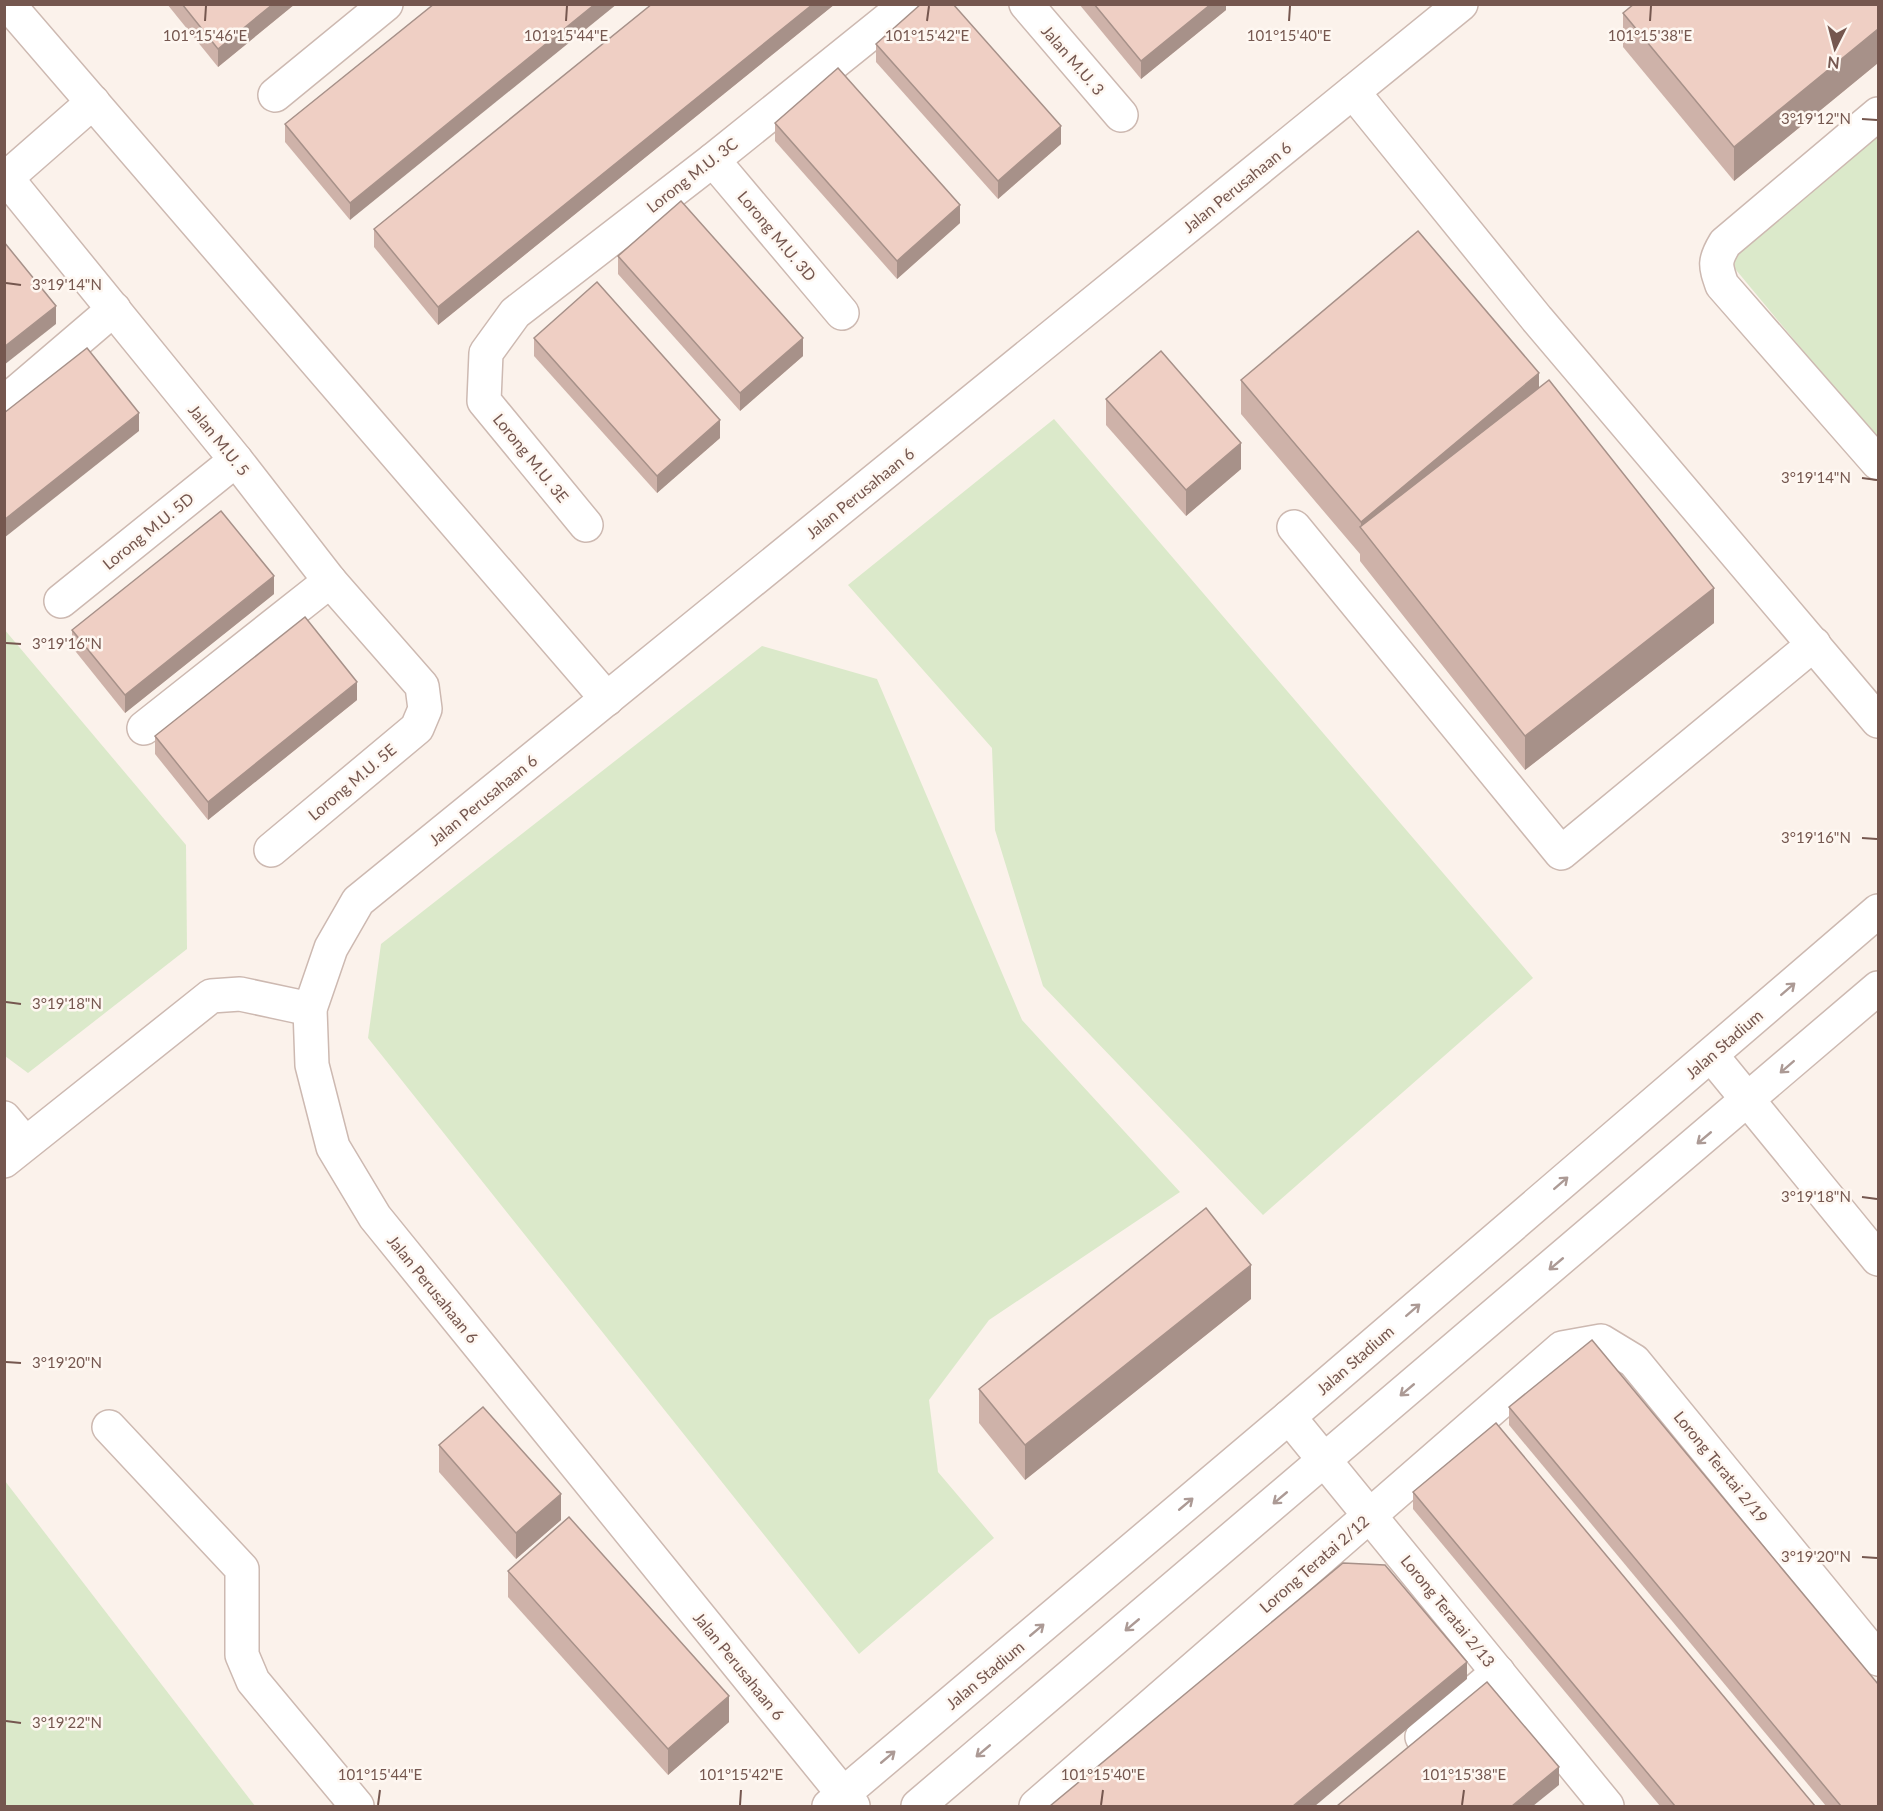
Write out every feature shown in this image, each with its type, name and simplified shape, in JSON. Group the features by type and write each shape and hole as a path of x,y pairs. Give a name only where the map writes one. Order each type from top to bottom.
{"street":[{"path":"8,4 607,699"},
{"path":"275,95 386,4"},
{"name":"Lorong M.U. 3C","path":"486,353 514,314 713,160 907,4"},
{"name":"Jalan M.U. 3","path":"1026,4 1121,115"},
{"name":"Jalan Perusahaan 6","path":"842,1802 375,1217 333,1147 312,1065 310,1009 331,948 358,901 1461,4"},
{"path":"1353,92 1537,319 1878,720"},
{"path":"5,178 93,102"},
{"path":"1878,114 1725,243 1717,257 1716,269 1722,285 1878,463"},
{"name":"Lorong M.U. 3D","path":"713,160 842,313"},
{"name":"Jalan M.U. 5","path":"5,178 236,460 330,581 422,686 426,709"},
{"path":"4,403 114,309"},
{"name":"Lorong M.U. 3E","path":"486,353 484,401 586,525"},
{"name":"Lorong M.U. 5D","path":"61,601 236,460"},
{"path":"1294,527 1562,853 1814,644"},
{"path":"144,728 330,581"},
{"name":"Lorong M.U. 5E","path":"271,850 417,728 426,709"},
{"name":"Jalan Stadium","path":"842,1802 1878,911"},
{"path":"918,1806 1878,988"},
{"path":"4,1118 15,1152 211,996 240,994 310,1009"},
{"path":"1711,1055 1878,1259"},
{"name":"Lorong Teratai 2/12","path":"1036,1806 1562,1348 1601,1341"},
{"name":"Lorong Teratai 2/19","path":"1601,1341 1634,1361 1878,1659"},
{"name":"Lorong Teratai 2/13","path":"1289,1417 1498,1672 1602,1804"},
{"path":"109,1427 242,1569 242,1655 253,1681 357,1806"},
{"path":"1401,1754 1498,1672"}],"green space":[{"path":"1878,125 1878,441 1722,253"},
{"path":"1054,419 1533,978 1263,1215 1043,986 995,830 992,748 848,585"},
{"path":"4,629 186,845 187,949 28,1073 5,1056"},
{"path":"762,646 877,679 1022,1020 1180,1192 989,1320 929,1400 938,1472 994,1538 859,1654 368,1038 381,944"},
{"path":"5,1481 255,1806 5,1806"}],"building":[{"path":"182,4 273,4 218,49"},
{"path":"434,4 595,4 350,203 285,124"},
{"path":"652,4 813,4 438,307 374,229"},
{"path":"921,4 953,4 1061,126 998,181 876,44"},
{"path":"1094,4 1211,4 1141,61"},
{"path":"1634,4 1878,4 1878,29 1734,147 1623,13"},
{"path":"838,68 960,205 897,261 775,123"},
{"path":"681,201 803,338 740,393 618,256"},
{"path":"1418,231 1539,373 1361,522 1241,380"},
{"path":"4,242 56,306 4,347"},
{"path":"597,282 720,420 657,476 534,338"},
{"path":"87,348 139,413 4,520 4,413"},
{"path":"1161,351 1241,443 1186,490 1106,399"},
{"path":"1549,380 1714,588 1525,736 1360,527"},
{"path":"221,511 274,576 125,695 72,630"},
{"path":"305,617 357,682 208,802 155,736"},
{"path":"1206,1208 1251,1265 1025,1445 979,1389"},
{"path":"1592,1340 1878,1684 1878,1806 1841,1806 1509,1407"},
{"path":"483,1407 561,1494 516,1533 439,1445"},
{"path":"1496,1423 1815,1806 1675,1806 1413,1492"},
{"path":"569,1517 729,1696 668,1749 508,1571"},
{"path":"1343,1563 1385,1565 1467,1662 1293,1806 1050,1806"},
{"path":"1487,1682 1559,1767 1512,1806 1337,1806"}]}
